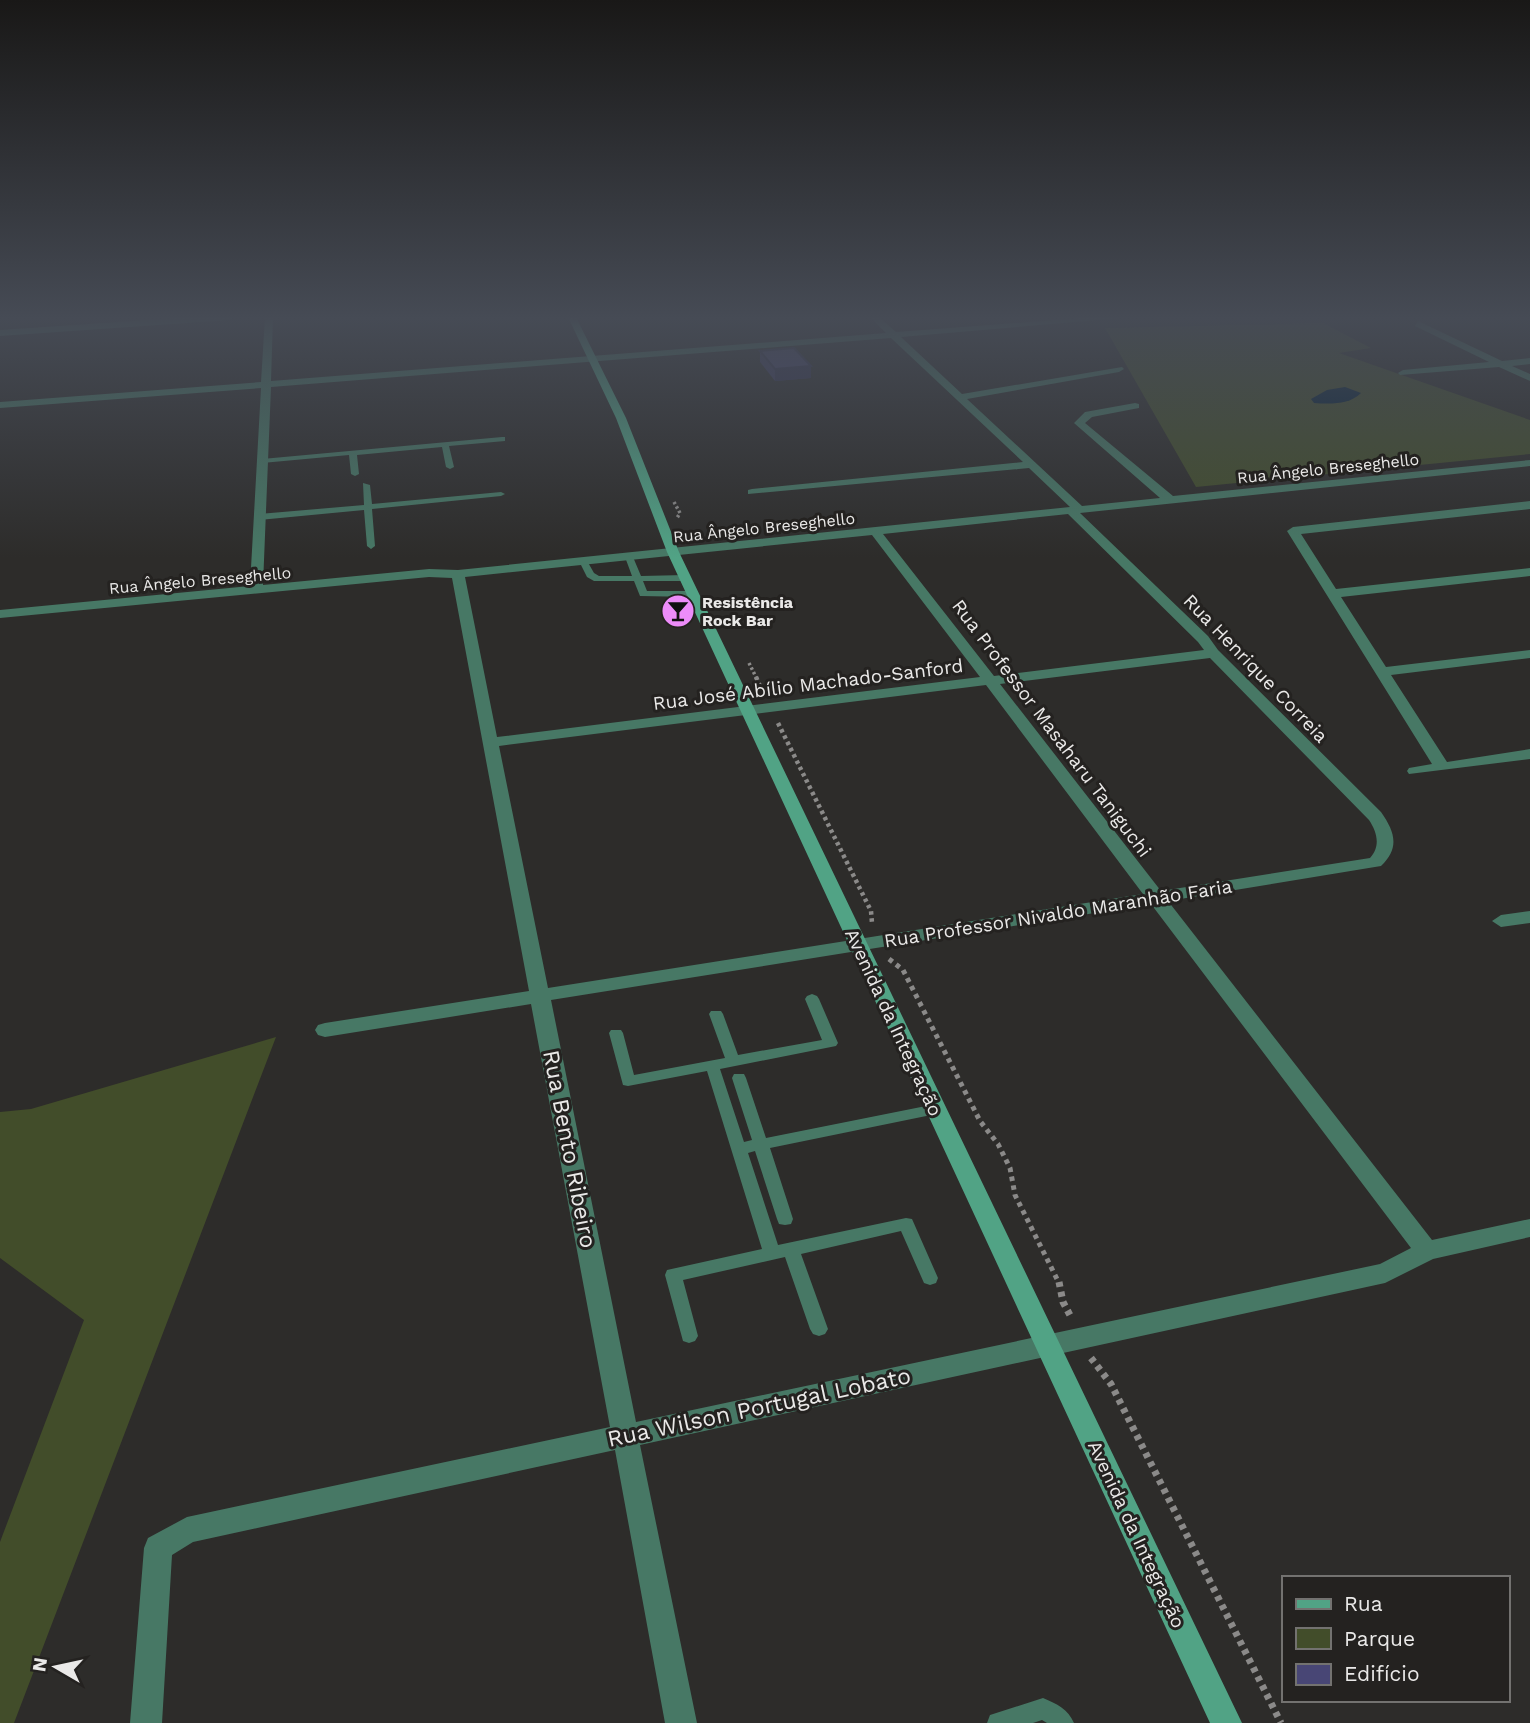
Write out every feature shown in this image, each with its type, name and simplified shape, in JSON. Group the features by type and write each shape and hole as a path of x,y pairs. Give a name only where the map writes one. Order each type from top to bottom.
{"main road":[{"name":"Avenida da Integração","path":"611,397 673,552 1226,1723"}],"street":[{"path":"0,405 96,397"},
{"path":"256,591 265,397"},
{"name":"Rua Henrique Correia","path":"960,397 1031,465 1375,816 1382,825 1386,842 1385,852 1375,862"},
{"path":"1135,406 1089,414 1079,423 1170,500"},
{"name":"Rua Ângelo Breseghello","path":"0,614 429,573 458,574 1530,463"},
{"path":"752,492 1031,465"},
{"path":"1442,767 1293,531 1530,505"},
{"name":"Rua Professor Masaharu Taniguchi","path":"875,531 1427,1251"},
{"path":"1331,594 1530,572"},
{"name":"Rua Bento Ribeiro","path":"458,574 681,1723"},
{"name":"Rua José Abílio Machado-Sanford","path":"491,742 1213,653"},
{"path":"1381,672 1530,654"},
{"path":"1415,771 1530,754"},
{"name":"Rua Professor Nivaldo Maranhão Faria","path":"325,1030 1375,862"},
{"path":"1502,921 1530,917"},
{"name":"Rua Wilson Portugal Lobato","path":"146,1723 159,1548 187,1530 1385,1273 1427,1251 1530,1228"}],"lane":[{"path":"262,461 502,439"},
{"path":"445,444 450,467"},
{"path":"353,452 355,474"},
{"path":"366,485 371,547"},
{"path":"259,517 501,494"},
{"path":"629,557 645,596 689,586"},
{"path":"583,561 590,575 597,579 636,579 689,586"},
{"path":"616,1033 628,1081 831,1043 812,999"},
{"path":"716,1014 733,1061"},
{"path":"712,1065 772,1254"},
{"path":"739,1078 785,1219"},
{"path":"738,1149 936,1109"},
{"path":"689,1336 673,1275 906,1224 930,1278"},
{"path":"791,1249 818,1329"},
{"path":"998,1723 1043,1709 1062,1723"}],"path":[{"path":"776,718 871,911 872,923"},
{"path":"890,960 903,970 979,1121 998,1144 1010,1168 1015,1195 1059,1282 1063,1302"},
{"path":"1094,1366 1111,1384 1281,1723"}],"green space":[{"path":"1145,397 1466,397 1530,420 1530,454 1196,487"},
{"path":"276,1037 14,1723 0,1723 0,1542 84,1320 0,1258 0,1112 31,1109"}],"water":[{"path":"1355,397 1326,404 1314,403 1311,399"}],"place":[{"name":"Resistência Rock Bar","path":"678,611"}]}
